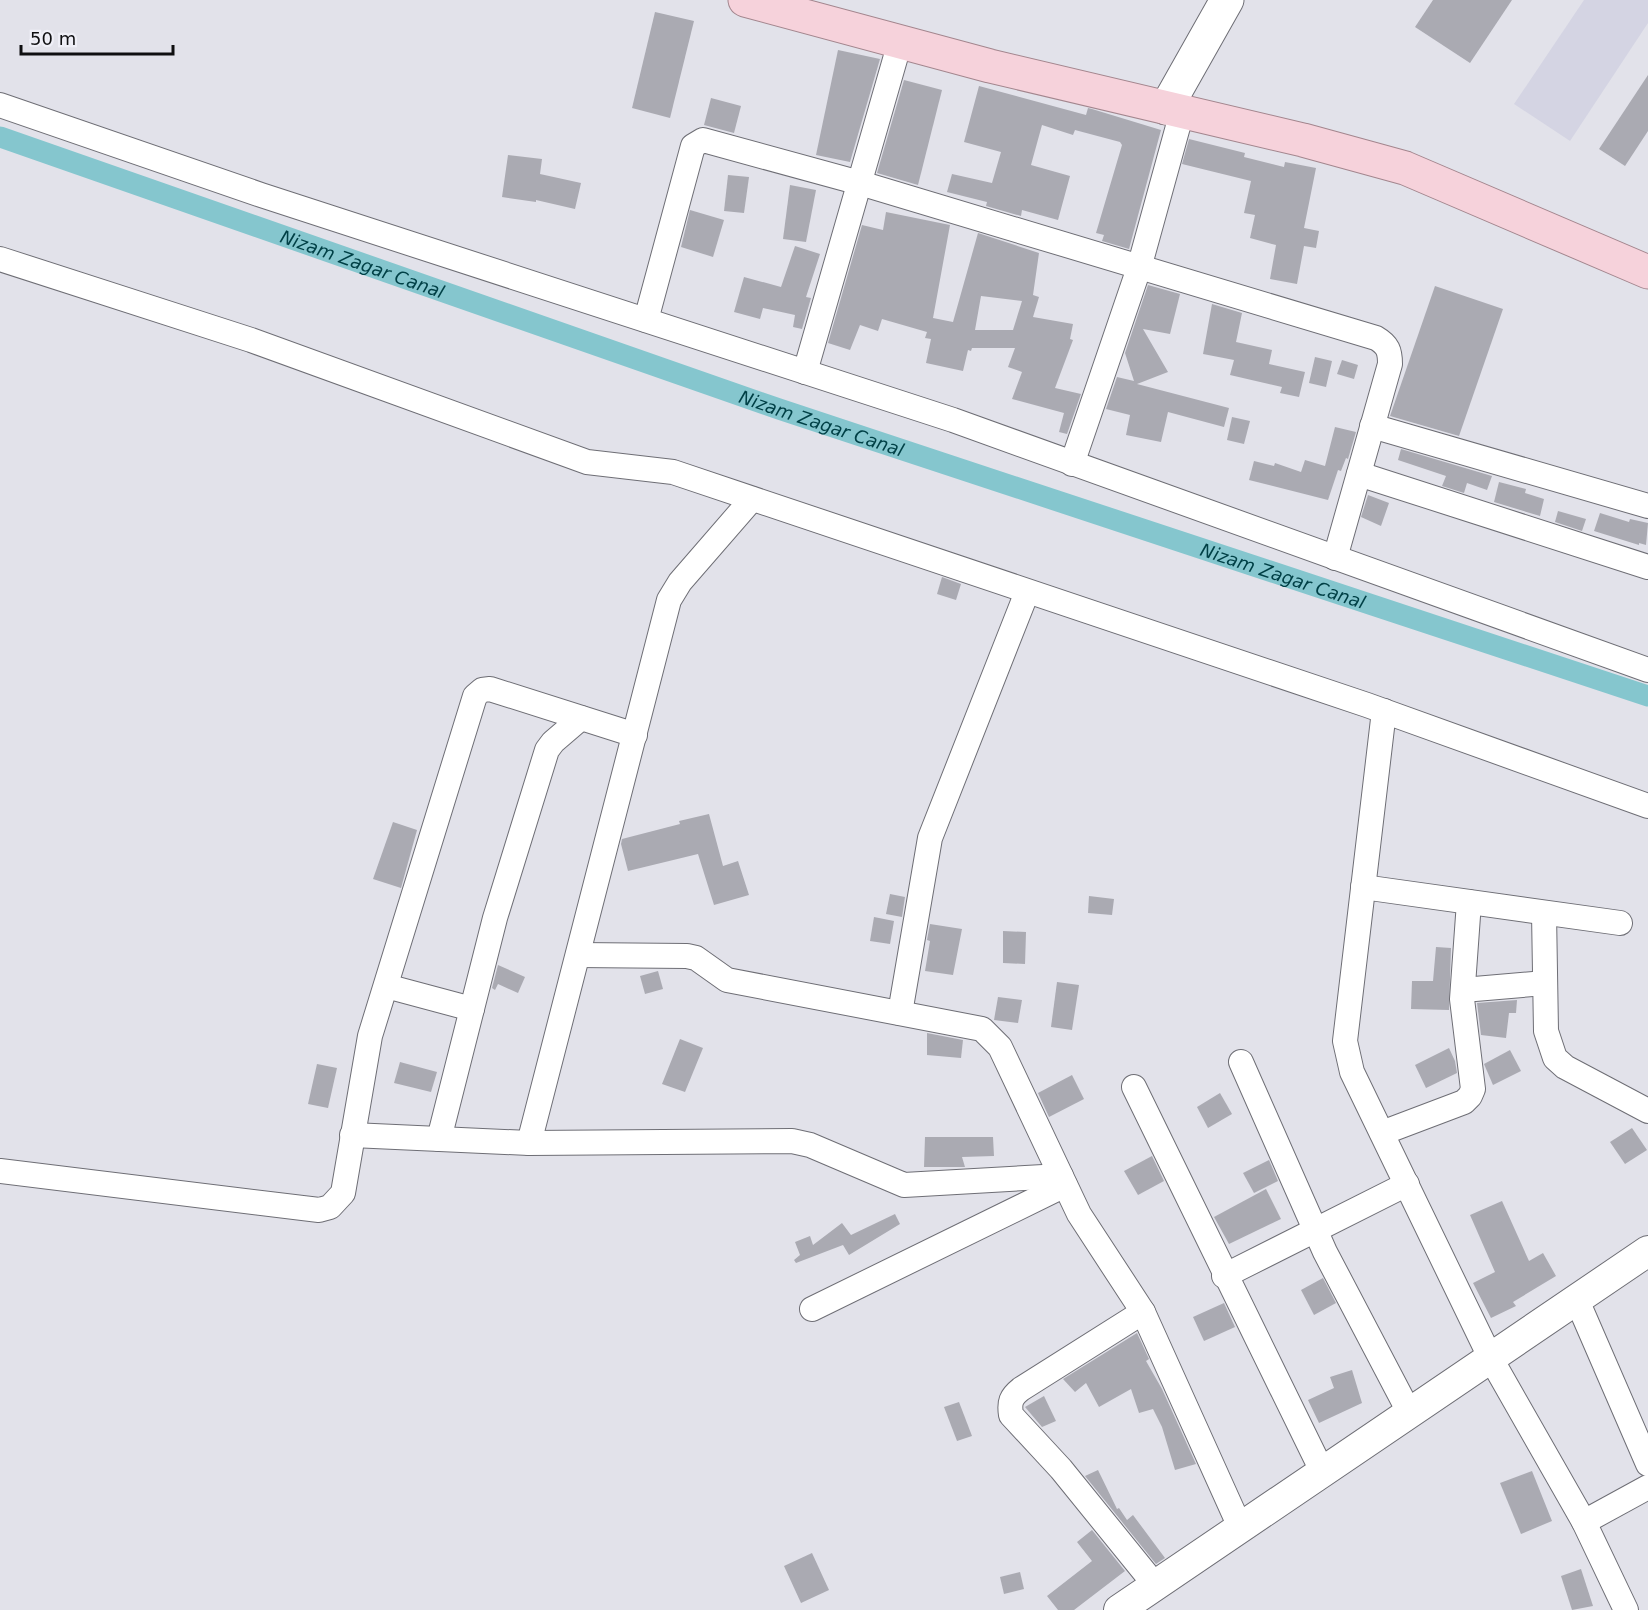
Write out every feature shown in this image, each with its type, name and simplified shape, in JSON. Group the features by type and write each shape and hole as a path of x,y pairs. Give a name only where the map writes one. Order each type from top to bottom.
{"highway":[{"path":"746,0 900,42 1303,140 1405,168 1648,272"}],"main road":[{"path":"1174,110 1227,0"}],"street":[{"path":"805,372 900,42"},
{"path":"0,105 261,195 953,420 1648,670"},
{"path":"1072,464 1139,268 1174,110"},
{"path":"646,320 693,146 697,141 710,140 1376,338 1385,343 1390,352 1390,364 1335,558"},
{"path":"0,260 240,336 587,462 663,470 752,499 1384,711 1648,806"},
{"path":"1372,426 1648,506"},
{"path":"1359,474 1648,567"},
{"path":"528,1143 669,600 680,582 752,499"},
{"path":"900,1013 930,838 1027,592"},
{"path":"0,1171 319,1210 330,1207 343,1193 370,1035 475,696 482,690 490,689 635,735"},
{"path":"1384,711 1345,1041 1352,1072 1490,1357 1584,1522 1626,1610"},
{"path":"439,1139 495,918 547,750 581,718"},
{"path":"1363,887 1620,923"},
{"path":"1382,1133 1464,1102 1473,1089 1463,990 1469,902"},
{"path":"1544,913 1546,1031 1555,1058 1565,1067 1648,1111"},
{"path":"578,955 687,956 696,958 727,980 982,1029 991,1036 1000,1047 1079,1214 1143,1312 1240,1527"},
{"path":"1463,990 1545,983"},
{"path":"386,986 472,1009"},
{"path":"1241,1062 1315,1230 1409,1412"},
{"path":"1134,1088 1224,1276 1322,1471"},
{"path":"352,1135 528,1143 792,1141 810,1145 904,1185 1063,1181"},
{"path":"812,1309 1063,1181"},
{"path":"1224,1276 1407,1184"},
{"path":"1119,1610 1648,1251"},
{"path":"1576,1298 1648,1464"},
{"path":"1143,1312 1021,1389 1014,1394 1009,1403 1011,1415 1060,1469 1155,1585"},
{"path":"1584,1522 1648,1487"}],"shaded area":[{"path":"1584,0 1648,0 1648,23 1570,141 1514,104"}],"building":[{"path":"1433,0 1512,0 1470,63 1415,27"},
{"path":"655,12 694,21 670,118 632,108"},
{"path":"838,50 880,59 850,162 816,155"},
{"path":"1648,75 1648,131 1625,166 1599,149"},
{"path":"904,80 942,90 918,185 877,173"},
{"path":"979,86 1086,115 1088,108 1161,130 1129,249 1102,241 1104,235 1096,233 1122,145 1120,142 1075,130 1073,135 1042,125 1031,165 1070,176 1058,220 1022,210 1021,216 986,206 987,202 947,192 952,174 992,183 1001,152 964,142"},
{"path":"711,98 741,106 734,133 704,125"},
{"path":"1189,139 1245,153 1244,157 1284,167 1285,162 1316,168 1304,228 1319,231 1316,248 1304,246 1297,284 1270,279 1276,245 1250,238 1255,215 1244,213 1251,181 1182,164"},
{"path":"508,155 542,159 540,174 581,183 575,209 536,200 536,202 502,197"},
{"path":"728,175 749,177 744,213 724,211"},
{"path":"790,185 816,190 806,242 783,239"},
{"path":"690,210 724,220 713,257 681,247"},
{"path":"886,212 950,225 933,318 953,322 978,233 1039,253 1033,295 1039,297 1033,317 1073,324 1070,339 1073,340 1055,388 1081,394 1067,434 1059,432 1064,413 1012,399 1022,372 1008,367 1015,348 972,348 971,351 968,350 963,371 926,363 931,339 925,338 927,332 882,319 878,331 860,325 850,350 828,343 862,225 883,230","holes":["981,296 1022,301 1013,330 975,330"]},
{"path":"795,246 820,254 806,297 811,298 802,329 793,327 795,315 763,308 760,319 734,312 744,277 781,287"},
{"path":"1148,285 1180,294 1170,334 1143,329 1168,372 1137,384 1229,408 1224,427 1168,412 1161,442 1126,435 1130,415 1106,409 1117,377 1134,381 1125,353"},
{"path":"1435,286 1503,309 1459,436 1390,416"},
{"path":"1212,304 1242,313 1236,342 1272,350 1269,364 1305,372 1299,397 1280,393 1282,387 1230,375 1234,360 1203,354"},
{"path":"1315,357 1332,361 1326,387 1309,383"},
{"path":"1342,360 1358,365 1354,379 1337,374"},
{"path":"1232,417 1250,421 1244,444 1227,440"},
{"path":"1335,427 1356,432 1348,459 1346,458 1341,471 1338,470 1328,500 1249,480 1254,461 1274,466 1275,463 1301,472 1305,460 1325,466"},
{"path":"1401,449 1492,476 1487,490 1467,483 1464,493 1442,486 1446,476 1398,460"},
{"path":"1499,482 1526,489 1525,493 1544,499 1540,516 1494,502"},
{"path":"1368,495 1389,503 1381,526 1361,517"},
{"path":"1558,511 1586,519 1582,531 1555,522"},
{"path":"1600,513 1629,522 1630,519 1648,523 1646,545 1639,543 1639,545 1594,531"},
{"path":"942,577 961,584 956,600 937,594"},
{"path":"709,814 723,866 738,861 749,895 714,905 698,854 628,871 621,844 622,839"},
{"path":"393,822 417,830 401,888 373,879"},
{"path":"890,894 905,897 902,917 886,914"},
{"path":"1089,896 1114,899 1112,915 1088,913"},
{"path":"874,917 894,921 890,944 870,941"},
{"path":"930,924 962,929 953,975 925,971"},
{"path":"1003,931 1026,932 1025,964 1003,963"},
{"path":"1436,947 1451,948 1449,1010 1411,1009 1412,981 1433,981"},
{"path":"498,965 525,977 518,993 498,984 495,990 492,988"},
{"path":"658,971 663,989 645,994 640,976"},
{"path":"1057,982 1079,985 1072,1030 1051,1027"},
{"path":"998,997 1022,1000 1018,1023 994,1020"},
{"path":"1517,1000 1516,1013 1509,1013 1506,1038 1481,1035 1477,1003"},
{"path":"927,1033 963,1040 961,1058 927,1055"},
{"path":"680,1039 703,1048 685,1092 662,1084"},
{"path":"1449,1048 1457,1073 1426,1088 1415,1065"},
{"path":"1510,1050 1521,1071 1493,1085 1484,1064"},
{"path":"400,1062 437,1072 431,1092 394,1083"},
{"path":"317,1064 337,1068 328,1108 308,1104"},
{"path":"1072,1075 1084,1099 1049,1117 1038,1093"},
{"path":"1220,1093 1232,1114 1208,1128 1197,1107"},
{"path":"1632,1128 1647,1150 1625,1164 1610,1142"},
{"path":"925,1137 993,1137 994,1156 962,1157 965,1167 924,1167"},
{"path":"1152,1156 1164,1181 1138,1195 1124,1171"},
{"path":"1269,1160 1278,1181 1254,1193 1243,1173"},
{"path":"1266,1189 1281,1219 1229,1244 1214,1217"},
{"path":"1502,1201 1529,1261 1543,1253 1556,1276 1513,1302 1516,1306 1491,1318 1473,1283 1495,1272 1470,1215"},
{"path":"895,1214 900,1224 849,1255 843,1245 796,1263 794,1260 800,1255 795,1242 810,1236 813,1245 842,1223 851,1235"},
{"path":"1323,1278 1336,1303 1314,1315 1301,1290"},
{"path":"1224,1303 1235,1327 1204,1341 1193,1317"},
{"path":"1137,1333 1149,1359 1146,1361 1162,1389 1196,1464 1175,1470 1162,1427 1153,1409 1139,1413 1131,1389 1099,1407 1086,1383 1075,1392 1063,1379"},
{"path":"1352,1370 1362,1403 1319,1423 1308,1400 1334,1388 1330,1377"},
{"path":"1044,1396 1056,1421 1042,1427 1025,1407"},
{"path":"959,1402 972,1436 957,1441 944,1407"},
{"path":"1098,1470 1117,1509 1119,1508 1127,1520 1133,1515 1165,1558 1156,1564 1085,1476"},
{"path":"1532,1471 1552,1521 1521,1534 1500,1483"},
{"path":"1092,1530 1125,1571 1074,1610 1058,1610 1047,1596 1092,1561 1077,1542"},
{"path":"812,1553 829,1590 801,1603 784,1566"},
{"path":"1581,1569 1593,1606 1572,1610 1561,1576"},
{"path":"1020,1572 1024,1589 1004,1594 1000,1577"}],"waterway":[{"name":"Nizam Zagar Canal","path":"0,137 779,409 1648,696"}]}
